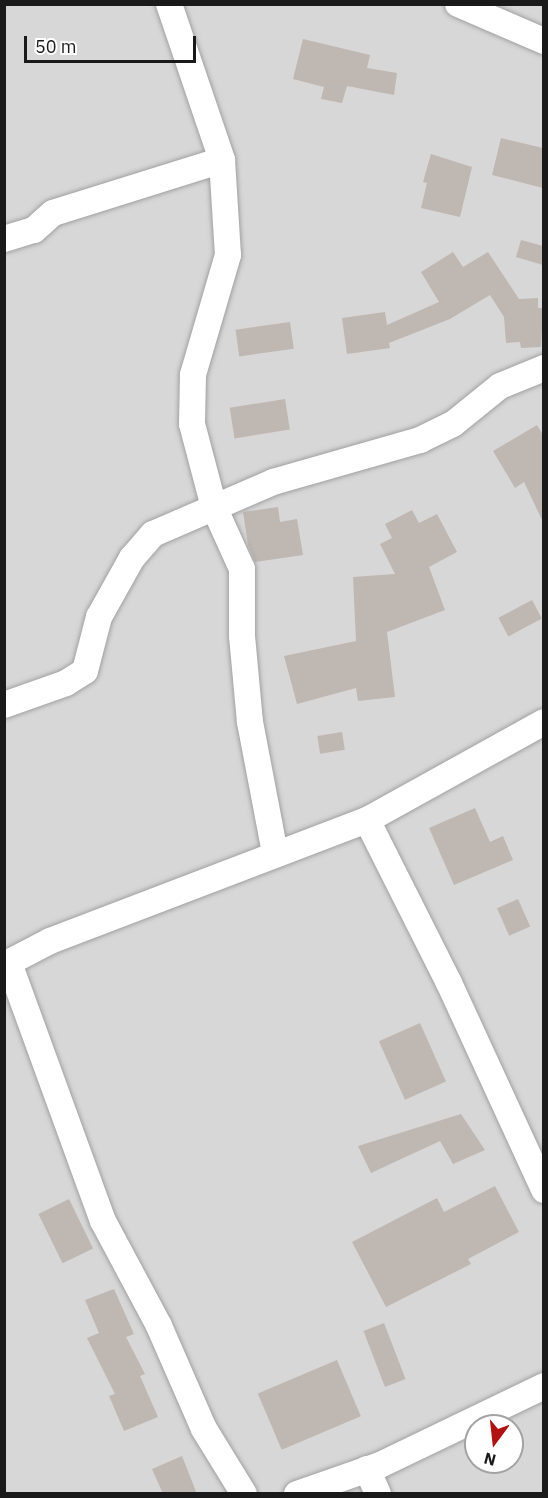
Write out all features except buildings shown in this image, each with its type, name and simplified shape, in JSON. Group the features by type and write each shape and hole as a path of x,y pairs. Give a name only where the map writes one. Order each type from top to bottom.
{"street":[{"path":"169,4 222,160 228,255 192,375 191,398 199,460 214,507 242,569 242,636 250,722 275,852"},
{"path":"458,4 543,41"},
{"path":"4,239 34,230 53,213 222,160"},
{"path":"7,704 66,683 85,671 94,628 132,558 153,534 214,507 325,464 420,440 453,424 500,386 543,368"},
{"path":"244,1494 204,1429 159,1326 103,1221 7,964 50,941 162,900 275,852 367,820 543,722"},
{"path":"367,820 449,983 543,1190"},
{"path":"297,1494 367,1470 543,1386"},
{"path":"367,1470 378,1494"}],"shaded area":[{"path":"5,5 543,5 543,1493 5,1494"}]}
